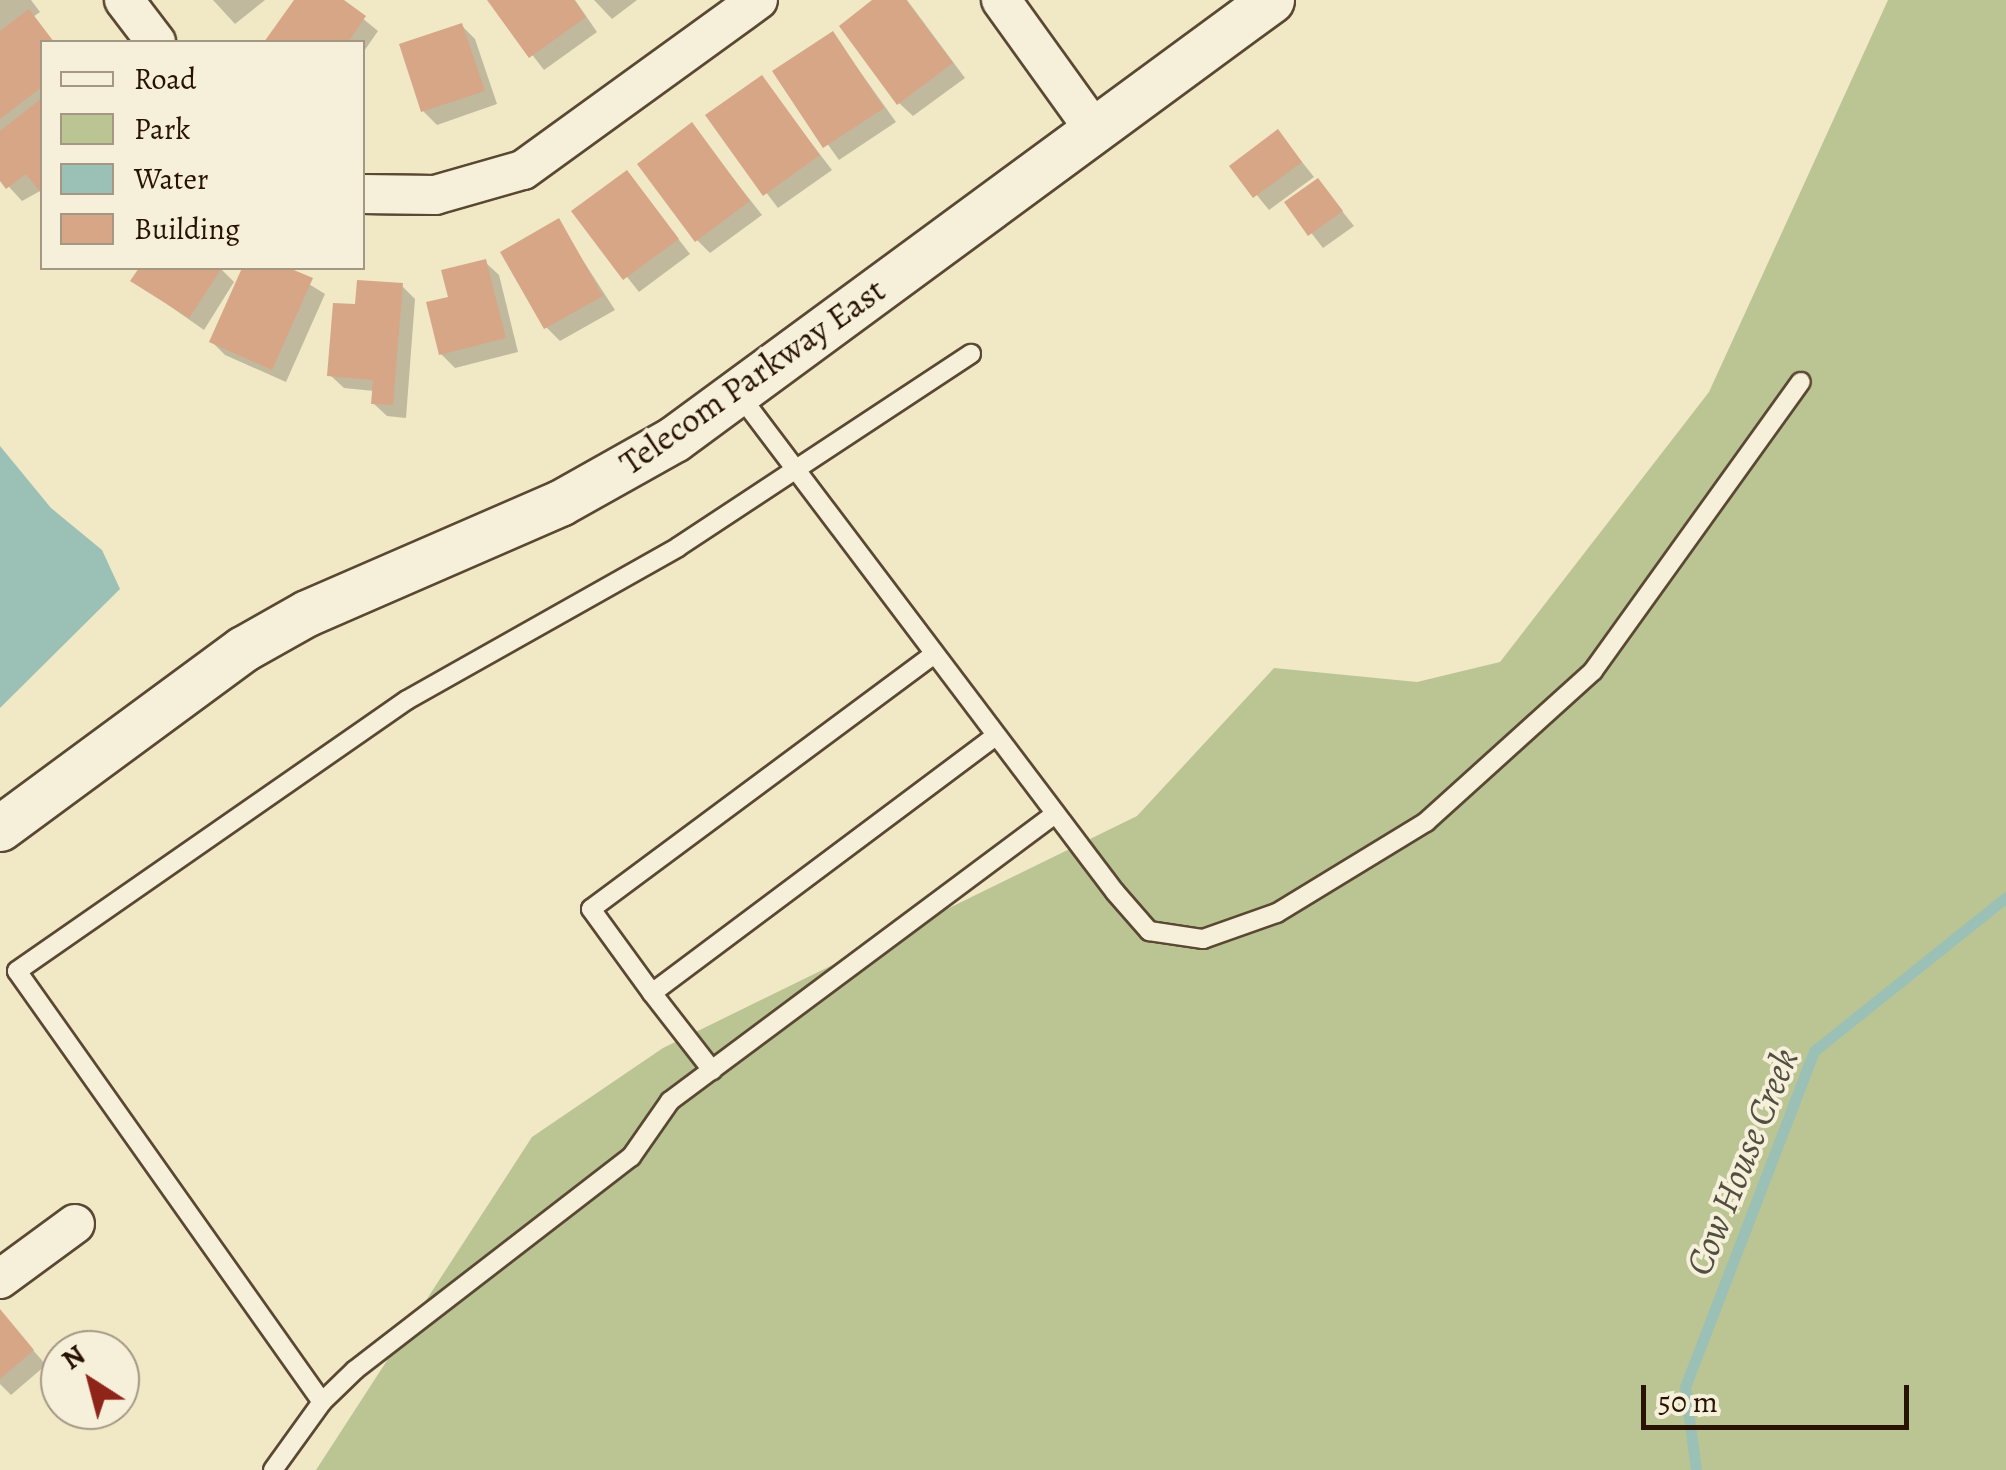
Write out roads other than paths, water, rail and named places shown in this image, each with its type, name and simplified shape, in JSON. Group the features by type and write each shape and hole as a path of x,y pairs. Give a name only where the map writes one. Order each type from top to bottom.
{"street":[{"path":"124,0 154,40"},
{"path":"365,194 435,195 523,170 758,0"},
{"path":"1001,0 1095,131"},
{"name":"Telecom Parkway East","path":"0,828 243,649 307,613 560,503 674,440 1270,0"},
{"path":"0,1279 75,1224"}],"lane":[{"path":"322,1402 17,971 407,700 798,472 971,354"},
{"path":"738,393 933,655 1149,931 1203,939 1277,912 1426,822 1593,672 1801,382"},
{"path":"712,1070 591,908 933,655"},
{"path":"652,992 996,736"},
{"path":"273,1470 322,1402 631,1158 670,1102 1055,814"}],"water":[{"path":"0,446 51,508 102,550 120,589 0,708"}],"waterway":[{"name":"Cow House Creek","path":"1696,1470 1685,1387 1814,1051 2006,897"}]}
